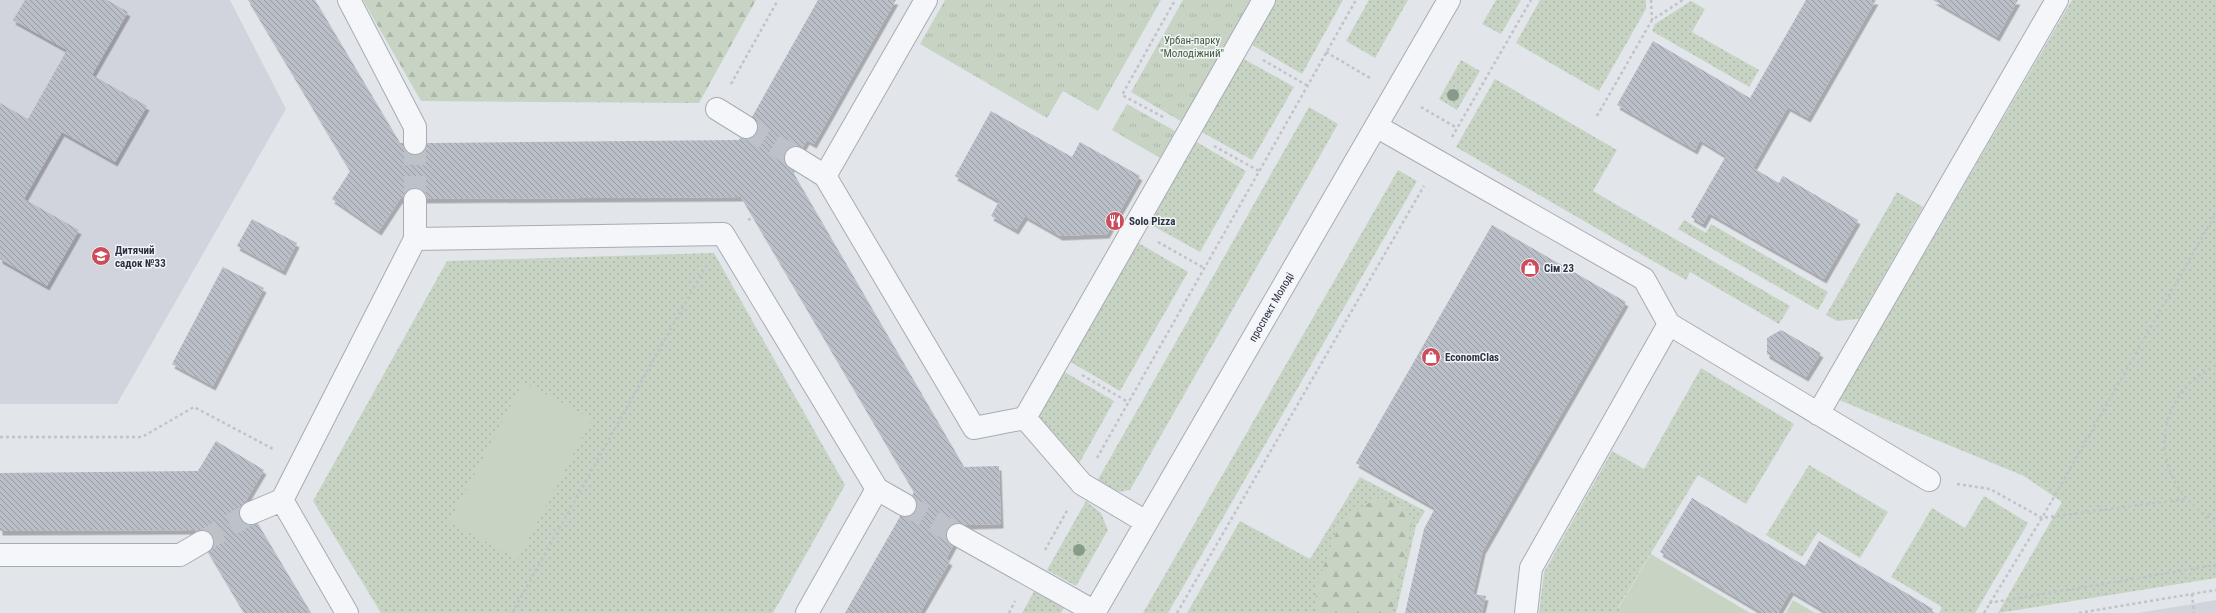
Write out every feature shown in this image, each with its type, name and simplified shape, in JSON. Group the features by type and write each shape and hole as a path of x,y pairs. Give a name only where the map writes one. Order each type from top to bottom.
{"street":[{"path":"349,0 415,127 415,143"},
{"path":"825,176 926,0"},
{"path":"796,158 825,176 974,428 1025,418 1264,0"},
{"name":"проспект Молоді","path":"1094,612 1449,0"},
{"path":"1818,414 2057,0"},
{"path":"717,109 746,127"},
{"path":"1376,126 1644,279 1669,324 1929,480"},
{"path":"251,513 282,500 415,239 415,200"},
{"path":"415,239 723,234 876,489 905,505"},
{"path":"1526,613 1531,568 1669,324"},
{"path":"1025,418 1082,484 1146,522"},
{"path":"807,613 876,489"},
{"path":"282,500 347,613"},
{"path":"958,535 1094,612"},
{"path":"0,556 180,555 202,542"}],"path":[{"path":"717,109 778,0"},
{"path":"1122,94 1175,0"},
{"path":"1009,613 1356,0"},
{"path":"1177,613 1531,0"},
{"path":"1651,0 1652,20"},
{"path":"1597,116 1652,20 1683,0"},
{"path":"1237,46 1308,86"},
{"path":"1984,613 2042,518 2216,212"},
{"path":"1134,228 1205,268"},
{"path":"512,613 723,234"},
{"path":"1057,361 1128,402"},
{"path":"2216,365 2201,372 2186,386 2174,402 2167,422 2164,442 2167,463 2173,482 2185,499 2200,513 2216,521"},
{"path":"0,437 142,437 194,407 300,463"},
{"path":"1929,480 1990,489 2042,518 2185,499"},
{"path":"1989,603 2216,565"},
{"path":"2079,613 2216,590"},
{"path":"2192,594 2194,613"}],"shaded area":[{"name":"Дитячий садок №33","path":"0,0 230,0 286,109 117,404 0,404"},
{"path":"2216,600 2216,613 2138,613 2193,604"}],"green space":[{"path":"363,0 756,0 699,103 421,101"},
{"path":"945,0 1161,0 1098,111 1063,91 1047,118 920,44"},
{"name":"Урбан-парку \"Молодіжний\"","path":"1183,0 1254,0 1184,123 1131,92"},
{"path":"1274,0 1343,0 1302,74 1249,43"},
{"path":"1369,0 1408,0 1375,58 1346,41"},
{"path":"1496,0 1521,0 1501,34 1482,24"},
{"path":"1540,0 1646,0 1646,9 1599,91 1516,43"},
{"path":"2072,0 2216,0 2216,578 1998,613 2062,502 2024,476 1839,400"},
{"path":"1691,1 1705,9 1692,32 1759,70 1749,87 1652,31 1655,24"},
{"path":"1242,58 1294,87 1252,160 1200,131"},
{"path":"1461,60 1480,71 1457,110 1439,99"},
{"path":"1495,79 1617,150 1593,191 1790,306 1779,324 1690,272 1686,280 1456,147"},
{"path":"1127,104 1175,131 1160,158 1112,130"},
{"path":"1309,107 1338,124 1130,490 1111,493 1096,483"},
{"path":"1195,141 1246,171 1200,252 1148,223"},
{"path":"1398,170 1417,181 1168,613 1143,613"},
{"path":"1897,192 1923,207 1859,319 1837,321 1826,315"},
{"path":"1684,220 1706,233 1711,224 1828,292 1818,310 1678,229"},
{"path":"1137,242 1188,272 1120,391 1069,361"},
{"path":"714,253 845,485 773,613 381,613 313,501 447,261"},
{"path":"1701,368 1794,424 1746,504 1698,475 1618,608 1625,613 1539,613 1544,572 1612,451 1644,469"},
{"path":"1063,371 1114,401 1077,467 1037,419"},
{"path":"523,382 592,419 518,559 449,522"},
{"path":"1809,465 1888,512 1860,558 1818,532 1802,557 1766,535"},
{"path":"1360,477 1425,511 1416,526 1396,613 1187,613 1240,521 1310,559"},
{"path":"1984,496 2028,523 1975,613 1939,613 1942,607 1891,577 1932,508 1965,528"},
{"path":"1377,498 1405,507 1412,523 1392,613 1318,613 1315,589 1341,520"},
{"path":"1086,501 1101,513 1108,530 1076,586 1047,570"},
{"path":"1651,554 1750,613 1625,613 1618,609"},
{"path":"1035,590 1064,608 1061,613 1022,613"},
{"path":"1793,600 1815,613 1786,613"}],"building":[{"path":"25,0 107,0 128,12 92,75 147,106 115,162 62,132 24,199 79,230 47,286 0,259 0,103 28,119 67,50 13,20"},
{"path":"248,0 315,0 400,143 434,143 739,140 818,0 896,0 814,144 807,140 791,169 964,467 999,466 1001,524 964,525 946,559 950,561 920,613 845,613 914,492 741,197 400,199 379,231 332,199 350,171"},
{"path":"1806,0 1876,0 1808,118 1788,107 1753,168 1779,183 1783,176 1858,220 1824,279 1709,213 1703,224 1691,217 1726,156 1700,140 1695,150 1617,105 1653,41 1750,98"},
{"path":"1933,0 2018,0 1997,37"},
{"path":"991,111 1072,157 1080,142 1140,176 1107,234 1060,236 1025,216 1016,230 991,216 999,201 955,176"},
{"path":"252,219 297,243 283,271 237,246"},
{"path":"1492,225 1626,302 1483,550 1473,594 1486,596 1482,613 1405,613 1424,529 1435,508 1356,463"},
{"path":"223,267 264,288 213,386 172,364"},
{"path":"1781,330 1821,353 1806,377 1767,354 1767,338"},
{"path":"216,441 264,470 245,502 311,613 244,613 195,530 0,531 0,473 198,471"},
{"path":"1692,498 1805,566 1819,541 1933,609 1931,613 1828,613 1791,591 1778,613 1763,613 1660,552"}],"tunnel":[{"path":"746,127 796,158"},
{"path":"415,143 415,200"},
{"path":"905,505 958,535"},
{"path":"202,542 251,513"}],"place":[{"name":"Solo Pizza","path":"1115,221"},
{"name":"Дитячий садок №33","path":"101,256"},
{"name":"Сім 23","path":"1530,268"},
{"name":"EconomClas","path":"1431,357"}]}
